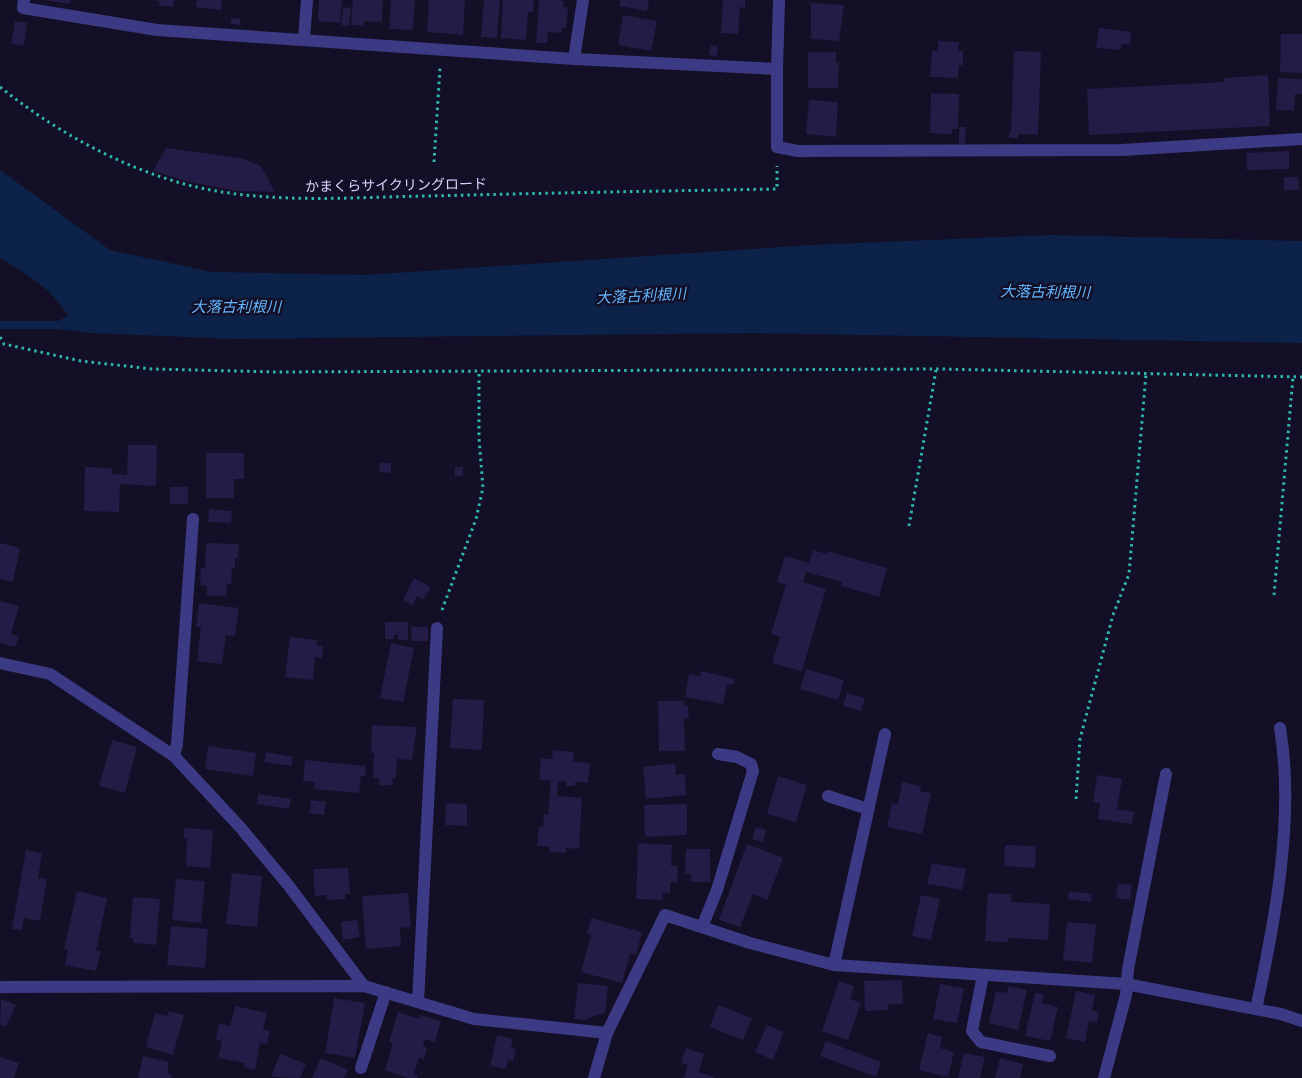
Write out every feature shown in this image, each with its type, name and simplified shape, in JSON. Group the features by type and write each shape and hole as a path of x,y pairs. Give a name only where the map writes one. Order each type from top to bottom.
{"street":[{"path":"24,0 23,8 158,30 574,59 777,69"},
{"path":"304,39 307,0"},
{"path":"574,59 583,0"},
{"path":"779,0 777,147 798,151 1122,150 1302,139"},
{"path":"174,756 177,744 193,519"},
{"path":"418,1002 437,628"},
{"path":"0,663 50,674 174,756 240,826 289,886 364,986"},
{"path":"1256,1009 1271,941 1282,857 1286,760 1280,728"},
{"path":"834,965 885,734"},
{"path":"702,927 717,890 753,771 751,764 737,757 718,754"},
{"path":"1104,1078 1126,995 1126,984 1166,774"},
{"path":"828,796 868,809"},
{"path":"594,1078 608,1033 665,915 750,943 834,965 1126,984 1256,1009 1302,1021"},
{"path":"984,975 972,1031 981,1042 1050,1056"},
{"path":"0,988 364,986 474,1019 608,1033"},
{"path":"361,1068 386,992"}],"path":[{"path":"434,162 441,49"},
{"name":"かまくらサイクリングロード","path":"0,87 34,113 89,146 171,180 242,195 319,198 777,189 777,147"},
{"path":"0,337 4,344 81,361 152,369 278,372 936,370 1302,377"},
{"path":"437,628 476,519 483,488 479,438 479,370"},
{"path":"909,526 936,370"},
{"path":"1076,799 1080,739 1113,615 1129,574 1146,374"},
{"path":"1274,595 1293,377"}],"water":[{"name":"大落古利根川","path":"0,170 110,250 212,272 365,275 811,245 1050,235 1302,241 1302,343 755,333 235,339 92,333 57,329 58,321 68,316 62,306 38,282 0,258"}],"building":[{"path":"44,0 71,0 70,4"},
{"path":"156,0 174,0 173,7 159,6 160,2"},
{"path":"197,0 222,0 221,10 196,7"},
{"path":"319,0 342,0 340,23 318,21"},
{"path":"353,0 383,0 382,22 364,21 364,26 351,25"},
{"path":"391,0 415,0 413,30 389,29"},
{"path":"429,0 465,0 463,35 427,32"},
{"path":"484,0 500,0 497,38 481,37"},
{"path":"503,0 534,0 533,12 528,12 526,40 501,38"},
{"path":"539,0 560,0 564,2 563,7 568,8 566,28 562,28 562,33 548,32 547,43 536,43"},
{"path":"621,0 649,0 647,11 619,6"},
{"path":"723,0 745,0 745,8 740,7 738,34 721,33"},
{"path":"811,3 844,5 839,41 811,39"},
{"path":"343,7 351,8 349,26 341,25"},
{"path":"623,15 657,21 651,51 618,45"},
{"path":"231,18 240,19 240,25 231,24"},
{"path":"15,21 27,23 24,46 11,44"},
{"path":"1099,28 1131,32 1130,45 1122,44 1120,50 1096,48"},
{"path":"1281,34 1302,34 1302,73 1280,72"},
{"path":"938,41 959,42 958,51 963,51 963,65 959,65 958,78 930,77 932,51 938,51"},
{"path":"711,45 718,46 717,56 709,55"},
{"path":"1014,51 1041,52 1038,135 1018,134 1018,138 1009,138 1009,133 1011,133"},
{"path":"808,52 836,52 836,62 839,63 838,88 808,88"},
{"path":"1268,75 1270,126 1089,135 1087,89 1224,82 1224,78"},
{"path":"1278,78 1302,79 1302,94 1295,94 1294,111 1276,110"},
{"path":"931,93 959,94 958,129 952,129 952,134 930,133"},
{"path":"809,100 838,102 836,137 806,134"},
{"path":"959,127 966,127 965,144 959,144"},
{"path":"166,148 240,158 261,166 275,192 237,191 185,181 153,171"},
{"path":"1289,151 1289,169 1247,170 1246,153"},
{"path":"1284,177 1298,177 1299,190 1284,190"},
{"path":"128,445 157,445 156,486 120,484 119,512 84,511 85,467 112,468 112,474 127,475"},
{"path":"206,453 244,453 244,479 234,479 234,498 206,498"},
{"path":"380,463 391,463 391,473 379,472"},
{"path":"455,467 463,467 463,476 455,477"},
{"path":"170,487 188,487 188,504 170,504"},
{"path":"209,509 232,511 231,523 208,522"},
{"path":"0,543 20,548 13,582 0,579"},
{"path":"206,543 239,544 238,558 235,558 235,568 232,568 231,584 227,584 226,596 207,596 207,586 200,585 201,568 205,568"},
{"path":"813,550 827,554 827,551 887,568 879,597 841,586 842,582 806,572 803,582 826,589 802,671 772,663 780,637 771,634 786,585 777,582 785,556 809,563"},
{"path":"414,578 431,587 424,599 417,596 413,605 403,600"},
{"path":"0,601 19,606 11,634 19,636 15,647 0,643"},
{"path":"199,603 239,608 235,636 226,635 222,664 197,661 201,627 196,627"},
{"path":"385,622 408,622 408,640 398,640 398,635 394,635 394,639 385,639"},
{"path":"411,627 428,627 428,641 412,641"},
{"path":"290,637 317,640 316,645 323,646 322,658 315,657 313,680 285,677"},
{"path":"391,643 414,648 403,702 380,698"},
{"path":"806,669 844,680 838,700 800,689"},
{"path":"701,671 735,679 733,685 727,684 723,704 685,697 689,674 700,676"},
{"path":"847,693 865,698 861,711 843,706"},
{"path":"453,699 484,700 482,750 450,748"},
{"path":"658,701 684,701 684,706 688,706 689,718 684,718 685,751 659,751"},
{"path":"372,725 417,727 412,760 397,759 396,778 393,778 393,785 379,785 379,779 373,778 374,753 371,753"},
{"path":"112,740 137,747 125,793 99,786"},
{"path":"208,746 256,753 253,776 205,769"},
{"path":"553,750 574,752 573,762 590,763 588,783 575,782 575,786 566,786 566,782 558,781 557,796 582,798 579,849 566,848 566,853 549,852 550,847 537,846 539,826 543,827 544,814 548,815 551,781 539,779 541,758 552,759"},
{"path":"266,752 293,757 291,766 264,762"},
{"path":"305,760 366,766 365,776 361,776 359,793 314,789 315,782 303,781"},
{"path":"675,763 676,775 685,774 686,795 646,799 643,767"},
{"path":"1097,775 1122,779 1117,809 1134,812 1132,824 1098,819 1100,803 1093,802"},
{"path":"778,776 807,785 796,822 767,814"},
{"path":"902,782 921,786 920,791 931,793 922,834 887,827 892,803 898,804"},
{"path":"258,794 291,799 289,809 257,804"},
{"path":"311,800 326,802 324,815 309,813"},
{"path":"446,803 467,804 467,826 445,825"},
{"path":"687,804 687,835 645,837 644,805"},
{"path":"756,827 766,830 763,842 752,839"},
{"path":"184,828 213,830 210,868 186,866 187,838 184,838"},
{"path":"638,843 672,845 671,866 678,866 677,883 670,882 670,894 663,893 662,900 636,899"},
{"path":"747,844 783,858 767,900 753,894 740,927 719,920"},
{"path":"1005,845 1036,846 1035,868 1004,866"},
{"path":"686,849 710,849 710,882 691,882 691,874 685,874"},
{"path":"26,850 42,853 38,878 47,879 40,921 24,918 22,930 12,929"},
{"path":"932,863 966,869 962,890 927,884"},
{"path":"348,868 350,894 345,894 345,899 327,900 327,895 315,896 313,869"},
{"path":"232,873 262,876 257,927 226,924"},
{"path":"176,879 205,881 201,923 172,920"},
{"path":"1118,883 1132,885 1130,900 1116,898"},
{"path":"77,891 107,898 96,951 101,951 96,971 65,965 68,950 64,949"},
{"path":"1069,891 1092,894 1091,902 1068,899"},
{"path":"408,893 411,927 400,928 401,946 366,949 362,896"},
{"path":"988,893 1011,894 1011,902 1050,904 1048,940 1009,938 1008,942 985,941"},
{"path":"921,895 940,899 931,940 912,936"},
{"path":"133,897 160,899 156,945 133,943 133,938 130,938"},
{"path":"591,918 642,932 636,955 630,953 622,983 581,972 591,935 587,934"},
{"path":"357,920 360,937 343,940 341,922"},
{"path":"1067,922 1096,924 1092,963 1063,960"},
{"path":"171,926 208,929 205,968 167,965"},
{"path":"902,980 903,1004 888,1004 889,1010 865,1011 864,981"},
{"path":"839,981 854,986 850,999 861,1003 848,1040 822,1031"},
{"path":"578,983 608,986 605,1012 585,1020 574,1019"},
{"path":"940,984 964,988 957,1023 933,1019"},
{"path":"1008,986 1027,990 1018,1030 989,1023 996,991 1007,993"},
{"path":"1076,991 1095,995 1092,1010 1099,1012 1097,1023 1089,1021 1085,1042 1066,1038"},
{"path":"1035,993 1044,994 1042,1003 1058,1007 1050,1041 1025,1036"},
{"path":"334,998 365,1003 355,1058 325,1053"},
{"path":"1,999 16,1005 6,1027 0,1025"},
{"path":"718,1005 752,1018 743,1040 710,1027"},
{"path":"235,1006 267,1013 263,1029 270,1031 267,1044 260,1043 255,1070 244,1067 245,1063 218,1058 222,1041 216,1040 219,1024 230,1026"},
{"path":"169,1011 184,1015 173,1055 146,1047 155,1013 167,1016"},
{"path":"398,1012 419,1019 420,1015 441,1021 435,1042 425,1039 423,1046 427,1048 424,1060 419,1058 414,1074 418,1075 417,1078 407,1078 385,1070 393,1043 389,1042"},
{"path":"767,1025 784,1032 773,1060 755,1052"},
{"path":"928,1033 942,1037 940,1048 954,1052 948,1077 919,1070"},
{"path":"497,1035 513,1039 511,1048 516,1049 513,1061 508,1060 506,1069 490,1066"},
{"path":"826,1041 881,1062 876,1077 820,1056"},
{"path":"686,1048 704,1054 699,1072 716,1078 684,1078 688,1065 681,1063"},
{"path":"964,1053 985,1057 980,1078 958,1078"},
{"path":"280,1054 306,1064 300,1078 271,1077"},
{"path":"143,1056 169,1062 167,1074 172,1074 171,1078 138,1078"},
{"path":"0,1057 19,1063 14,1078 0,1078"},
{"path":"321,1058 348,1070 344,1078 312,1078"},
{"path":"1000,1058 1023,1064 1020,1078 995,1078"}],"waterway":[{"path":"0,325 68,325"}]}
